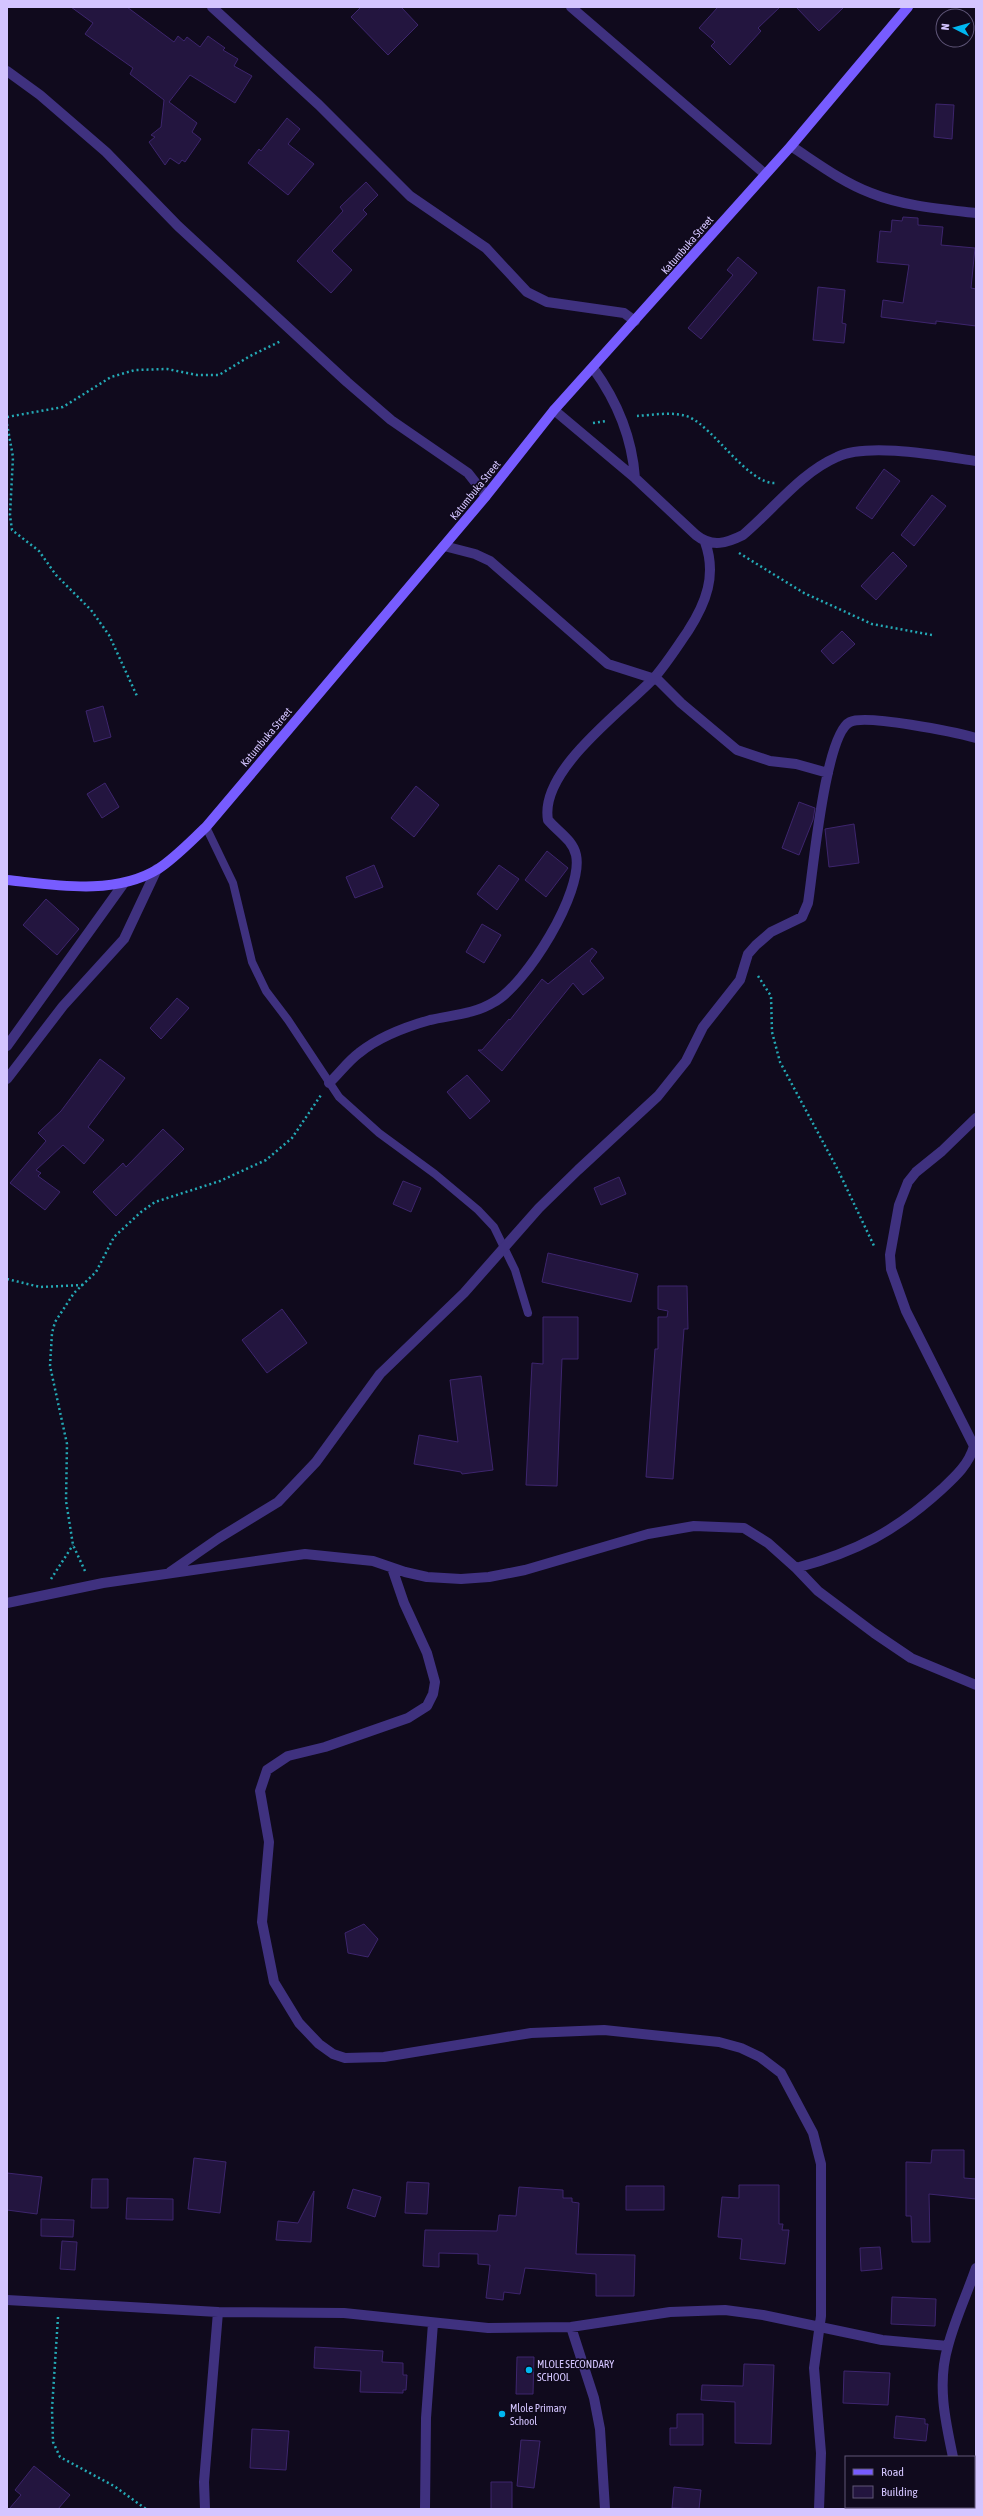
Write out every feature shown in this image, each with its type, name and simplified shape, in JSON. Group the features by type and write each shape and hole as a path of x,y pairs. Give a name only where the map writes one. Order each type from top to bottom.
{"main road":[{"name":"Katumbuka Street","path":"7,880 94,886 124,883 157,869 206,827 486,496 554,410 791,146 908,7"}],"street":[{"path":"212,7 319,106 410,196 486,248 527,292 547,302 624,313 635,321"},
{"path":"571,7 765,174"},
{"path":"7,71 40,95 106,152 178,226 288,329 391,420 468,472 486,496"},
{"path":"791,146 840,179 871,193 920,205 976,213"},
{"path":"593,368 622,418 632,453 635,478"},
{"path":"329,1083 358,1053 382,1038 420,1023 465,1014 494,1003 506,995 523,977 559,917 572,887 576,868 575,852 548,820 549,801 566,767 585,742 625,707 654,678 672,656 706,598 711,573 705,542 635,478 554,410"},
{"path":"705,542 729,542 743,535 800,483 825,463 837,456 852,452 902,451 976,461"},
{"path":"444,546 475,554 503,570 608,664 654,678 715,733 738,750 770,761 796,764 828,773"},
{"path":"170,1572 219,1538 278,1502 316,1462 380,1374 464,1293 578,1170 658,1096 686,1061 703,1027 736,987 746,966 748,954 756,945 771,932 799,920 806,913 828,773 840,731 852,721 877,721 976,738"},
{"path":"7,1079 63,1006 124,939 157,869"},
{"path":"7,1046 124,883"},
{"path":"796,1568 831,1558 884,1534 916,1511 950,1481 970,1459 975,1446 926,1354 906,1311 891,1269 892,1237 899,1205 908,1182 916,1172 942,1151 976,1118"},
{"path":"7,1603 103,1583 170,1572 305,1554 373,1561 392,1568 427,1577 461,1579 489,1577 525,1570 627,1538 694,1526 715,1526 748,1530 768,1543 837,1607 911,1658 976,1685"},
{"path":"392,1568 404,1603 427,1653 433,1672 435,1682 430,1701 417,1713 390,1726 326,1747 288,1756 274,1763 262,1779 260,1791 261,1808 269,1842 262,1922 267,1960 274,1982 281,1996 299,2023 319,2044 333,2054 345,2058 364,2059 384,2057 531,2033 604,2030 719,2042 741,2048 760,2057 781,2073 805,2114 819,2149 822,2179 820,2327 814,2368 820,2452 819,2509"},
{"path":"953,2456 942,2398 943,2368 948,2346 976,2268"},
{"path":"7,2300 218,2312 344,2313 488,2328 571,2327 670,2312 725,2310 763,2314 882,2340 948,2346"},
{"path":"205,2509 204,2482 218,2312"},
{"path":"426,2509 426,2418 434,2323"},
{"path":"571,2327 590,2383 600,2429 605,2509"}],"lane":[{"path":"206,827 233,883 257,978 329,1083 352,1110 478,1210 494,1227 505,1247 528,1313"}],"path":[{"path":"7,417 63,407 111,377 135,370 167,369 197,375 219,375 250,356 280,343 288,329"},
{"path":"576,428 622,418 649,415 686,416 691,418 763,481 800,483"},
{"path":"7,424 13,457 10,515 12,530 39,550 56,575 91,610 109,635 137,696"},
{"path":"720,543 804,593 872,624 932,635"},
{"path":"746,966 756,974 771,996 774,1044 786,1075 838,1170 879,1256 891,1269"},
{"path":"103,1583 94,1581 84,1569 73,1545 64,1482 67,1444 54,1388 50,1348 55,1322 74,1293 96,1272 114,1237 155,1202 220,1181 266,1160 282,1147 303,1125 329,1083"},
{"path":"7,1278 40,1287 83,1285"},
{"path":"43,1595 62,1559 73,1545"},
{"path":"58,2304 52,2408 53,2442 60,2457 114,2486 146,2509"}],"building":[{"path":"71,7 127,7 174,42 178,36 184,41 187,37 200,47 208,36 225,48 223,50 238,59 234,66 252,76 235,103 190,75 169,102 197,123 192,132 201,139 185,162 182,160 179,164 170,158 165,165 149,142 155,137 151,135 161,127 164,100 130,74 133,68 85,34 93,23"},
{"path":"361,7 401,7 418,25 388,55 351,17"},
{"path":"718,7 780,7 758,28 761,31 730,65 711,46 715,42 699,28"},
{"path":"796,7 844,7 819,31"},
{"path":"936,104 954,105 952,139 934,137"},
{"path":"287,118 300,129 288,144 314,164 288,195 248,163 259,149 261,151"},
{"path":"366,182 378,195 363,210 367,214 332,251 352,270 331,293 297,261 343,211 340,207"},
{"path":"903,217 918,218 918,225 943,227 941,245 975,248 971,288 976,289 976,326 936,321 936,324 881,317 883,300 903,303 909,265 877,262 880,231 891,232 892,220 902,221"},
{"path":"738,257 757,273 701,339 688,328 733,275 727,270"},
{"path":"818,287 845,290 842,323 846,324 844,343 813,340"},
{"path":"884,469 900,481 872,519 856,508"},
{"path":"932,495 946,506 914,546 901,535"},
{"path":"893,552 907,566 876,600 861,586"},
{"path":"842,631 855,644 833,664 821,651"},
{"path":"103,706 111,737 94,742 86,711"},
{"path":"105,783 119,807 102,818 87,794"},
{"path":"416,786 439,805 414,837 391,818"},
{"path":"799,802 815,808 813,820 799,855 782,848"},
{"path":"854,824 859,863 829,867 825,829"},
{"path":"547,851 568,868 546,897 525,880"},
{"path":"374,865 383,887 355,898 346,877"},
{"path":"499,865 519,879 497,910 477,894"},
{"path":"46,899 79,929 57,955 23,925"},
{"path":"482,924 501,935 484,963 466,952"},
{"path":"592,948 597,952 590,961 604,978 583,995 573,983 502,1071 478,1050 482,1050 509,1019 510,1020 542,979 548,984"},
{"path":"177,998 189,1008 161,1039 150,1028"},
{"path":"100,1059 125,1078 88,1127 104,1140 84,1164 63,1145 36,1170 41,1173 38,1176 60,1192 45,1210 10,1183 46,1141 38,1133 61,1111"},
{"path":"467,1075 490,1101 470,1119 447,1092"},
{"path":"163,1129 184,1149 116,1216 93,1192 123,1163 126,1167"},
{"path":"619,1177 626,1194 601,1205 594,1188"},
{"path":"403,1181 421,1188 411,1212 393,1204"},
{"path":"548,1253 638,1274 631,1302 542,1282"},
{"path":"658,1286 687,1286 688,1329 684,1329 673,1479 646,1477 655,1349 658,1349 658,1317 667,1317 668,1311 658,1309"},
{"path":"282,1309 307,1343 267,1373 242,1340"},
{"path":"543,1317 578,1317 578,1359 562,1359 557,1486 526,1485 532,1363 543,1364"},
{"path":"481,1376 493,1470 462,1474 461,1472 414,1464 419,1435 458,1442 450,1380"},
{"path":"364,1924 378,1939 368,1957 348,1953 345,1933"},
{"path":"932,2150 964,2150 964,2178 976,2179 976,2199 929,2194 930,2242 912,2242 911,2216 906,2216 906,2162 931,2163"},
{"path":"194,2158 226,2162 220,2213 188,2209"},
{"path":"7,2173 42,2177 37,2214 7,2210"},
{"path":"92,2179 108,2179 108,2208 91,2208"},
{"path":"407,2182 429,2183 427,2214 405,2213"},
{"path":"739,2185 779,2185 779,2224 783,2224 782,2230 789,2230 785,2264 740,2259 742,2239 718,2237 722,2197 739,2198"},
{"path":"626,2186 664,2186 664,2210 626,2210"},
{"path":"519,2187 563,2190 563,2198 572,2198 572,2202 579,2203 576,2254 635,2255 634,2296 596,2296 596,2274 525,2268 520,2294 504,2292 503,2300 486,2298 490,2265 478,2264 478,2254 439,2253 439,2267 423,2266 425,2230 497,2231 499,2215 516,2216"},
{"path":"353,2189 381,2197 375,2217 347,2208"},
{"path":"314,2191 311,2242 276,2240 278,2221 298,2223"},
{"path":"127,2198 173,2199 173,2220 126,2219"},
{"path":"41,2219 74,2220 73,2237 41,2236"},
{"path":"62,2241 77,2242 75,2270 60,2269"},
{"path":"880,2247 882,2269 861,2271 860,2248"},
{"path":"892,2297 936,2299 935,2326 891,2324"},
{"path":"315,2347 383,2351 382,2362 403,2363 403,2375 407,2375 406,2390 403,2390 403,2393 360,2392 361,2371 314,2368"},
{"name":"MLOLE SECONDARY SCHOOL","path":"517,2357 534,2357 533,2394 516,2394"},
{"path":"744,2364 774,2365 771,2444 735,2443 735,2402 701,2400 702,2385 743,2386"},
{"path":"844,2371 890,2373 888,2405 843,2403"},
{"path":"677,2414 703,2414 703,2445 670,2445 670,2428 677,2428"},
{"path":"896,2416 925,2419 925,2424 928,2424 926,2441 894,2438"},
{"path":"252,2429 289,2431 286,2470 250,2468"},
{"path":"521,2440 540,2441 534,2488 517,2486"},
{"path":"34,2466 70,2495 58,2509 9,2509 21,2495 15,2490"},
{"path":"491,2482 512,2482 512,2509 491,2509"},
{"path":"674,2487 701,2490 699,2509 672,2508"}],"place":[{"name":"MLOLE SECONDARY SCHOOL","path":"529,2370"},
{"name":"Mlole Primary School","path":"502,2414"}]}
